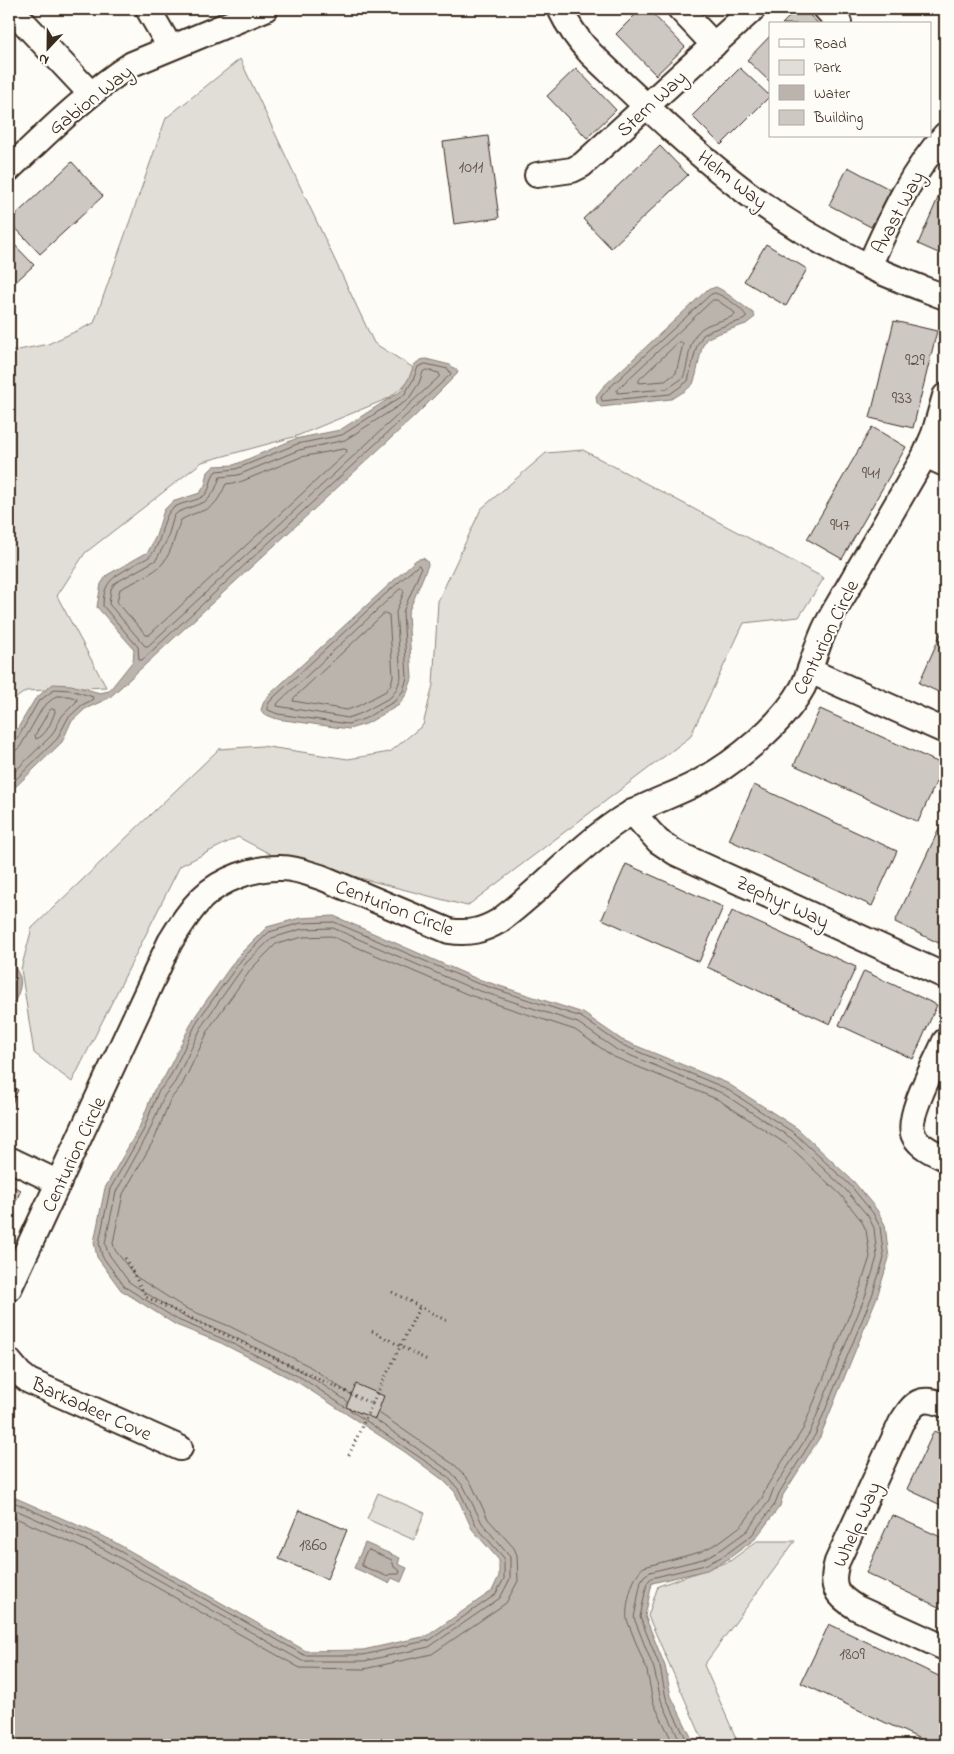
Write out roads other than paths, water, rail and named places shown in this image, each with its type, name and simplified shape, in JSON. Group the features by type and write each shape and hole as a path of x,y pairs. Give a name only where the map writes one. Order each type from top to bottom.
{"street":[{"path":"148,9 170,47"},
{"name":"Gabion Way","path":"9,169 64,116 132,64 265,9"},
{"name":"Helm Way","path":"560,9 576,38 591,54 717,169 748,193 816,238 869,266 945,296"},
{"path":"680,9 714,45"},
{"name":"Stern Way","path":"537,175 572,170 582,165 752,9"},
{"path":"14,10 91,94"},
{"name":"Avast Way","path":"869,266 907,188 923,162 945,135"},
{"name":"Centurion Circle","path":"9,1289 170,942 202,897 219,885 258,870 283,868 323,878 449,931 475,932 488,928 510,913 597,836 632,812 697,783 721,769 746,750 790,706 810,671 823,633 835,610 935,459 934,434 945,396"},
{"path":"810,671 945,731"},
{"name":"Zephyr Way","path":"632,812 658,841 676,853 945,976"},
{"path":"945,1042 914,1110 911,1124 913,1135 923,1146 945,1158"},
{"path":"9,1159 59,1183"},
{"name":"Barkadeer Cove","path":"9,1361 20,1374 29,1380 180,1448"},
{"name":"Whelp Way","path":"945,1404 926,1400 917,1402 901,1423 837,1562 833,1583 837,1593 851,1604 945,1648"}],"water":[{"path":"716,287 753,313 755,317 746,324 706,339 702,347 693,384 671,399 601,407 597,403 596,396 603,387 707,290"},
{"path":"426,359 450,365 458,371 457,374 415,416 109,698 85,709 71,722 62,742 9,793 9,743 35,699 53,684 71,685 100,693 109,691 133,661 134,649 97,607 101,584 107,575 148,552 156,536 164,510 172,502 200,493 205,485 208,472 214,466 234,465 295,439 340,430 401,391 414,365 420,360"},
{"path":"423,558 427,561 428,565 408,613 412,679 407,693 399,705 366,724 349,729 277,719 264,714 261,710 264,701 269,695 416,560"},
{"path":"334,916 475,978 583,1013 622,1040 727,1083 798,1129 854,1182 877,1210 885,1225 889,1258 877,1297 820,1437 783,1495 780,1506 755,1539 728,1559 707,1570 652,1583 645,1616 665,1666 671,1696 695,1745 9,1745 9,1495 109,1539 306,1651 363,1650 427,1636 492,1591 499,1576 499,1560 472,1529 455,1492 443,1480 405,1452 299,1383 221,1343 176,1325 121,1290 97,1257 94,1242 105,1188 139,1128 154,1090 165,1076 194,1018 238,956 267,927 300,918"},
{"path":"9,950 13,952 13,963 21,982 9,1012"},
{"path":"365,1543 400,1558 398,1564 407,1568 401,1582 392,1578 389,1583 354,1568"}]}
